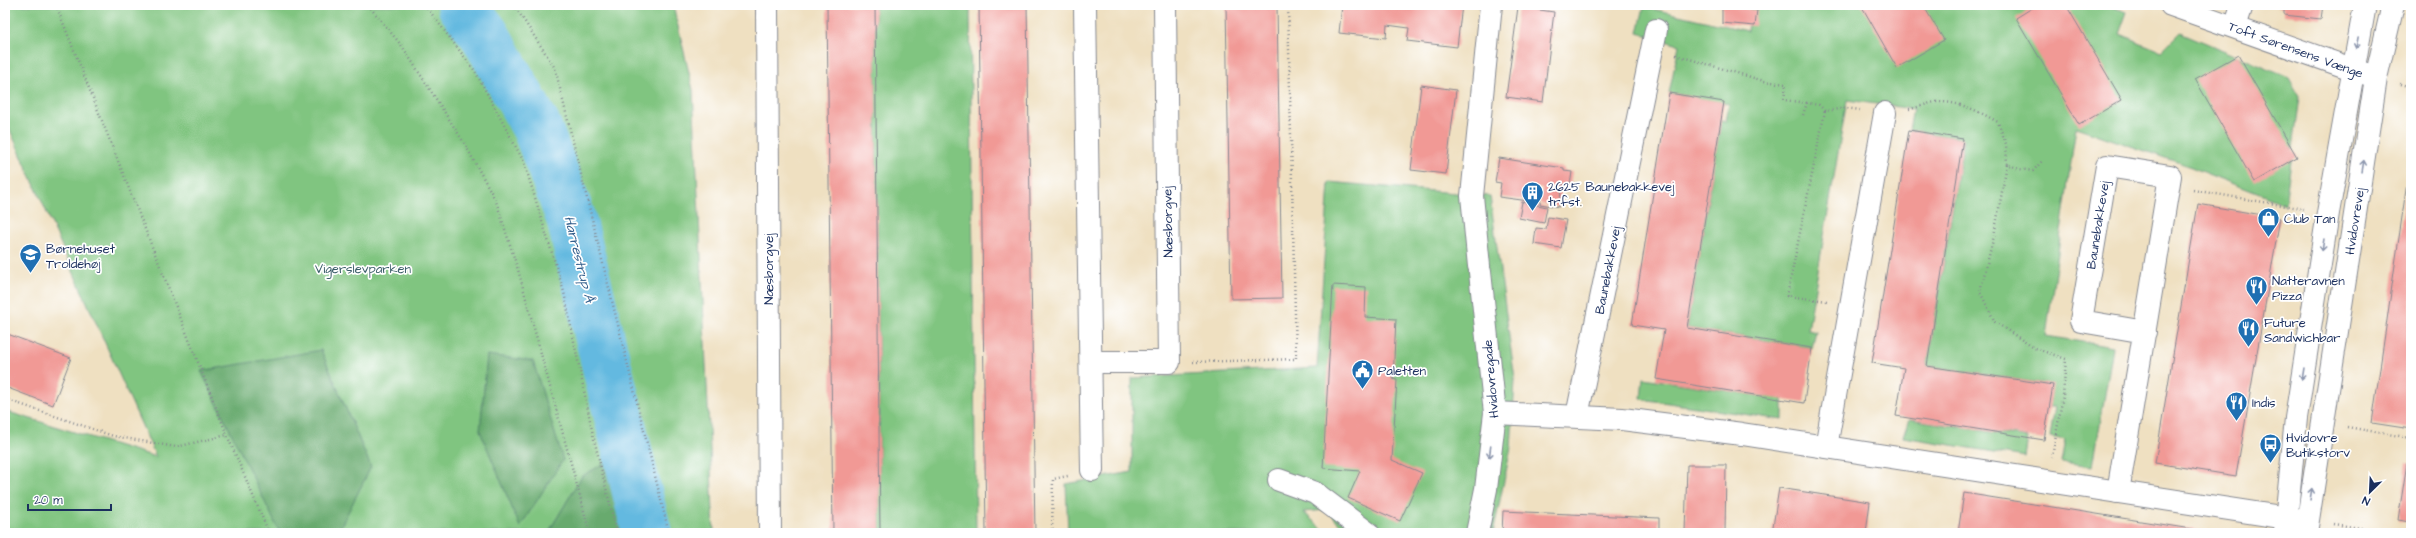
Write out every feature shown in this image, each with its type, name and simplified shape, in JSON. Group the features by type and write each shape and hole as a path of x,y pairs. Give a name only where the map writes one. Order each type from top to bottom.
{"street":[{"name":"Næsborgvej","path":"767,5 770,533"},
{"path":"1085,5 1092,470"},
{"name":"Næsborgvej","path":"1165,5 1169,362"},
{"name":"Hvidovregade","path":"1477,533 1486,489 1495,413 1472,196 1490,5"},
{"name":"Toft Sørensens Vænge","path":"2171,5 2376,78"},
{"path":"2236,27 2242,5"},
{"name":"Hvidovrevej","path":"2296,526 2296,418 2352,69 2365,5"},
{"name":"Hvidovrevej","path":"2296,526 2323,423 2376,78 2393,5"},
{"name":"Baunebakkevej","path":"1577,416 1654,39"},
{"path":"1826,447 1885,113"},
{"name":"Baunebakkevej","path":"2145,332 2081,321 2107,166 2170,176 2169,186"},
{"path":"2118,492 2169,186"},
{"path":"1091,362 1169,362"},
{"path":"1495,413 1622,419 1826,447 2118,492 2296,526"},
{"path":"1279,480 1315,493 1368,533"}],"path":[{"path":"56,5 227,435 268,533"},
{"path":"368,5 402,46 463,141 496,201 519,273 590,533"},
{"path":"425,5 475,71 524,162 564,292 593,435 617,533"},
{"path":"514,5 555,68 669,533"},
{"path":"1169,362 1296,359 1288,5"},
{"path":"1654,39 1764,81 1786,84 1784,100 1819,105 1825,111"},
{"path":"1825,111 1846,108 1885,113 1913,109 1935,102 1957,104 1975,109 1998,122 2006,144 2007,164 1994,236 1980,292 1995,322 2034,348 2066,359 2063,396 2048,481"},
{"path":"1803,116 1807,103"},
{"path":"1825,111 1788,296 1851,305"},
{"path":"2007,164 2019,169 2033,171 2043,160"},
{"path":"2169,186 2328,213"},
{"path":"5,399 113,436 176,447 227,435"},
{"path":"2323,423 2411,438"},
{"path":"1052,533 1053,479 1092,470"},
{"path":"2296,526 2395,533"}],"green space":[{"name":"Vigerslevparken","path":"5,5 673,5 693,90 714,533 5,533 5,411 156,457 5,119"},
{"path":"875,5 970,5 976,533 880,533"},
{"path":"1750,5 2106,5 2127,12 2119,34 2161,51 2180,32 2289,78 2300,97 2285,204 2191,167 2076,127 2046,336 2113,347 2093,466 2061,462 2065,440 2050,437 2055,407 2049,407 2052,385 1927,366 1964,139 1909,130 1913,109 1847,100 1808,330 1816,332 1812,348 1687,328 1721,121 1726,121 1729,104 1669,93 1679,45 1638,33 1644,7 1748,31"},
{"path":"1329,182 1490,196 1515,380 1511,448 1493,533 1349,533 1326,510 1303,512 1327,533 1068,533 1066,484 1132,472 1132,378 1317,368"},
{"path":"321,350 371,467 339,530 280,533 201,371"},
{"path":"487,355 533,361 563,460 520,527 480,431"},
{"path":"1643,378 1783,399 1783,420 1641,399"},
{"path":"1909,419 2028,438 2025,457 1903,437"},
{"path":"628,450 646,533 548,533 582,476"}],"building":[{"path":"827,5 875,5 880,533 833,533"},
{"path":"979,5 1027,5 1035,533 986,533"},
{"path":"1226,5 1277,5 1282,298 1231,299"},
{"path":"1342,5 1462,5 1457,47 1407,41 1409,28 1387,25 1386,38 1339,33"},
{"path":"1722,5 1747,5 1746,9 1757,10 1755,26 1722,23"},
{"path":"1861,5 1923,5 1944,40 1897,68"},
{"path":"2037,5 2066,5 2122,100 2079,125 2016,18"},
{"path":"2271,5 2323,5 2321,19 2284,15 2284,8"},
{"path":"1518,7 1554,12 1543,102 1506,97"},
{"path":"2238,55 2297,157 2254,182 2195,79"},
{"path":"1421,85 1456,90 1446,174 1411,170"},
{"path":"1669,93 1724,102 1687,328 1812,348 1804,403 1656,379 1664,330 1632,325"},
{"path":"1909,130 1963,139 1927,366 2053,385 2044,440 1896,416 1904,368 1872,363"},
{"path":"1499,158 1564,168 1564,171 1572,172 1570,185 1562,184 1559,207 1540,204 1542,189 1530,187 1529,201 1499,197 1501,183 1495,182"},
{"path":"2411,162 2411,429 2372,423"},
{"name":"2625 Baunebakkevej trfst.","path":"1522,202 1547,207 1544,223 1519,218"},
{"path":"2198,204 2280,218 2236,476 2155,463"},
{"path":"1548,217 1566,220 1561,248 1534,244 1536,228 1546,229"},
{"path":"1333,285 1366,287 1365,317 1396,319 1393,379 1397,380 1392,460 1422,473 1400,521 1348,498 1360,471 1323,468"},
{"path":"5,333 71,358 53,405 5,387"},
{"path":"2407,463 2411,464 2411,522 2398,520"},
{"path":"1687,465 1726,465 1725,533 1685,533"},
{"path":"1779,488 1870,502 1866,533 1772,533"},
{"path":"1964,493 2210,532 2210,533 1958,533"},
{"path":"1503,511 1659,518 1659,533 1502,533"}],"waterway":[{"name":"Harrestrup Å","path":"462,5 485,35 537,128 571,218 647,533"}],"place":[{"name":"2625 Baunebakkevej trfst.","path":"1533,212"},
{"name":"Club Tan","path":"2268,238"},
{"name":"Børnehuset Troldehøj","path":"30,274"},
{"name":"Natteravnen Pizza","path":"2256,306"},
{"name":"Future Sandwichbar","path":"2249,348"},
{"name":"Paletten","path":"1362,390"},
{"name":"Indis","path":"2236,422"},
{"name":"Hvidovre Butikstorv","path":"2270,464"}]}
